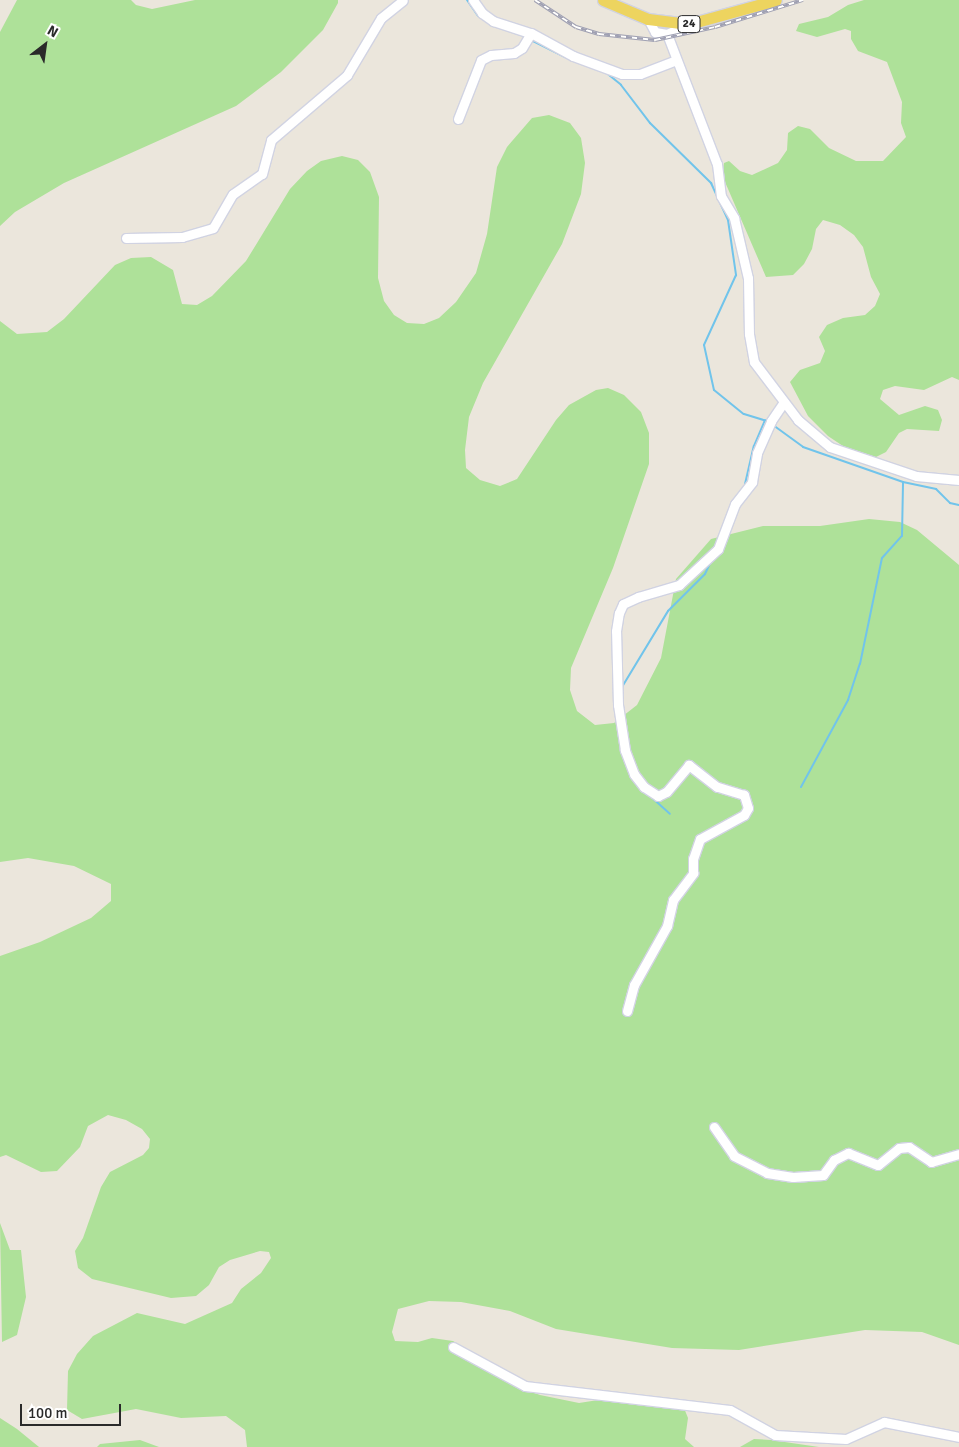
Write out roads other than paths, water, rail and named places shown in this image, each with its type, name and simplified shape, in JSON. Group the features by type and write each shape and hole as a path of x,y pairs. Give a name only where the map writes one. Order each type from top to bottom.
{"main road":[{"name":"24","path":"603,0 648,19 689,24 776,0"}],"street":[{"path":"126,238 182,236 213,228 233,194 262,174 271,140 348,74 381,18 403,0"},
{"path":"473,0 482,13 493,21 573,56 628,76 676,60"},
{"path":"648,19 655,32 667,34 689,24"},
{"path":"667,34 717,164 722,196 734,218 748,278 749,334 754,362 784,402 811,433 830,447 916,476 959,480"},
{"path":"458,119 481,60 491,55 514,54 530,36"},
{"path":"627,1011 634,985 667,926 672,900 693,873 693,859 700,839 744,815 748,808 744,795 717,787 689,765 666,792 658,796 644,787 634,774 624,750 618,705 616,631 618,613 623,604 638,597 679,585 718,548 735,504 752,482 758,453 771,421 784,402"},
{"path":"714,1127 734,1156 767,1172 793,1177 823,1175 834,1160 848,1153 878,1165 899,1148 909,1147 931,1162 959,1154"},
{"path":"453,1347 526,1386 730,1410 775,1435 846,1439 884,1422 959,1437"}],"waterway":[{"path":"467,0 478,16 492,25 524,36"},
{"path":"531,40 573,61"},
{"path":"604,71 621,85 650,123 711,183 728,220 736,275 704,345 714,390 744,414 767,421"},
{"path":"745,484 754,446 765,420"},
{"path":"773,425 803,447 903,482 936,489 950,503 959,505"},
{"path":"801,787 848,700 860,664 882,558 902,536 903,482"},
{"path":"622,687 668,611 705,574 711,561"},
{"path":"649,795 670,814"}],"railway":[{"path":"535,0 576,27 599,34 655,40 715,27 803,0"}]}
